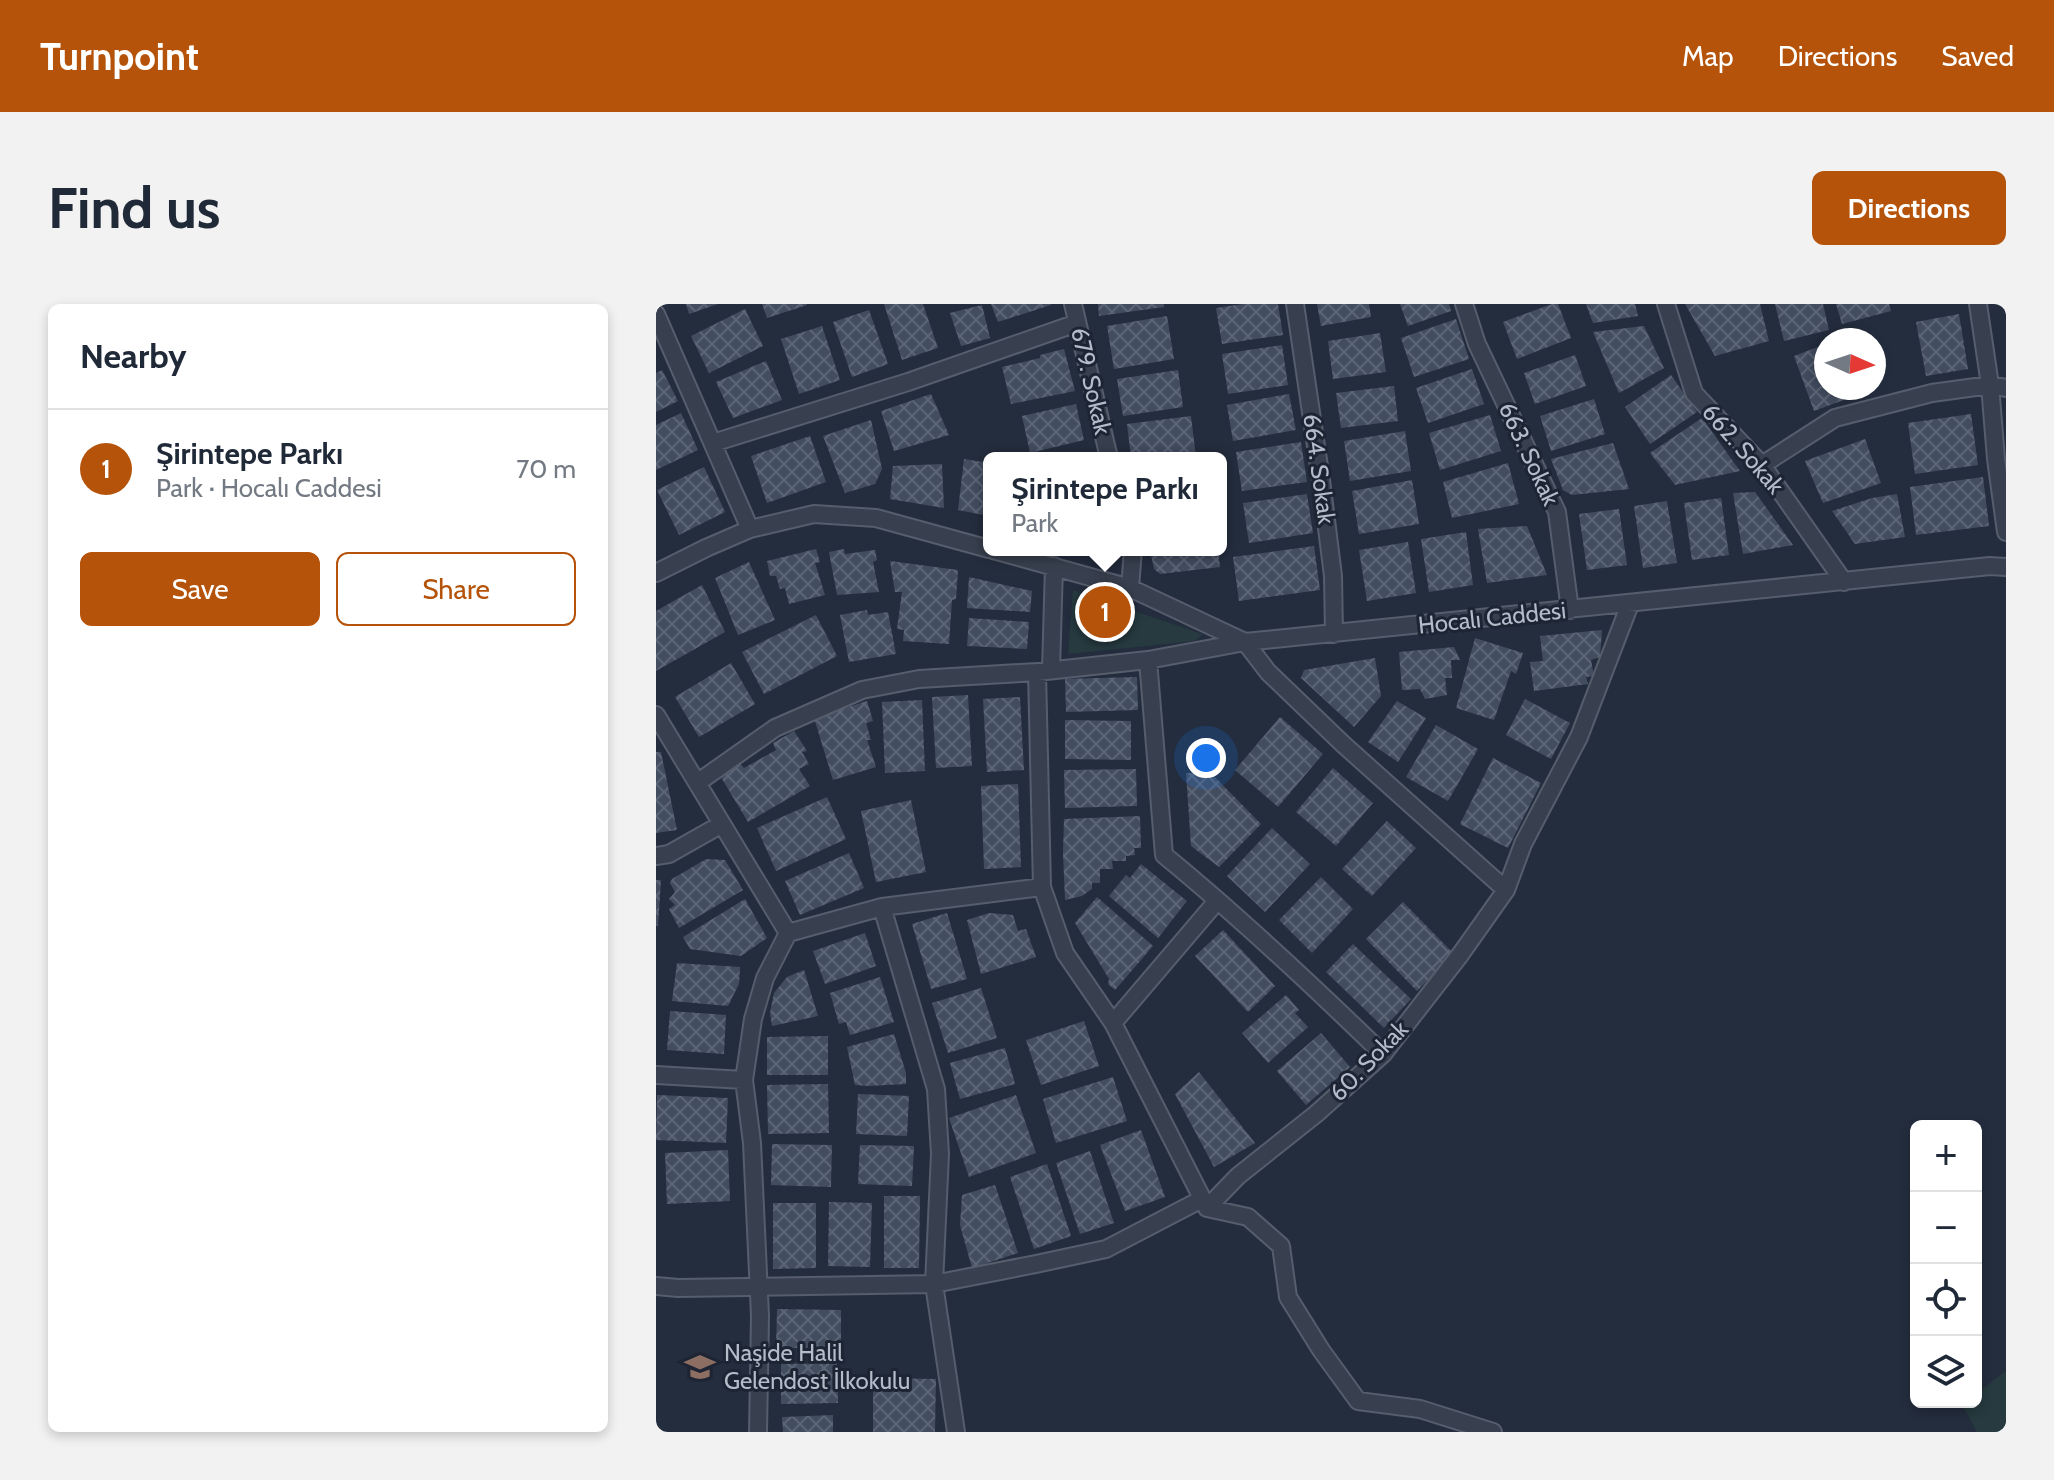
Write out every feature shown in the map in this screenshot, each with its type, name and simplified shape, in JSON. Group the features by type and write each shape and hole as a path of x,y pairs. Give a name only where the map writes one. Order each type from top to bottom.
{"street":[{"name":"679. Sokak","path":"1073,304 1108,452"},
{"name":"664. Sokak","path":"1295,304 1332,563 1334,634"},
{"name":"663. Sokak","path":"1464,304 1477,344 1557,512 1570,610"},
{"name":"662. Sokak","path":"1666,304 1694,393 1762,465 1844,582"},
{"path":"1978,304 1998,387 1996,459 2006,532"},
{"path":"656,314 750,529"},
{"path":"713,443 908,382 1077,323"},
{"path":"1762,465 1835,418 1932,393 1998,387"},
{"path":"656,573 750,529 814,514 876,518 983,547"},
{"path":"1017,556 1130,588 1245,642 1268,672 1344,745 1506,890"},
{"path":"1130,588 1133,556"},
{"path":"1054,566 1044,671 1042,887 1065,953 1113,1023 1204,1204 1248,1217 1281,1246 1288,1297 1358,1401 1420,1409 1493,1432"},
{"name":"Hocalı Caddesi","path":"697,783 775,728 862,690 919,679 1044,671 1148,660 1245,642 1990,566 2006,567"},
{"name":"60. Sokak","path":"656,1286 934,1284 1106,1249 1204,1204 1316,1114 1383,1054 1460,955 1506,890 1523,844 1579,737 1630,604"},
{"path":"1148,660 1164,855 1300,974 1383,1054"},
{"path":"656,715 788,933"},
{"path":"656,856 669,854 722,824"},
{"path":"758,1432 759,1286 752,1143 744,1080 753,1019 765,978 788,933 882,907 1042,887"},
{"path":"1113,1023 1216,899"},
{"path":"882,907 936,1089 940,1154 934,1284 956,1432"},
{"path":"656,1075 744,1080"}],"green space":[{"path":"1073,590 1203,634 1195,641 1068,654"},
{"path":"2006,1371 2006,1432 1977,1432 1964,1408 1982,1408 1982,1389"}],"building":[{"path":"686,304 718,304 689,314"},
{"path":"762,304 807,304 807,305 767,318"},
{"path":"884,304 923,304 938,348 902,360"},
{"path":"991,304 1051,304 1051,305 998,322"},
{"path":"1098,304 1164,304 1164,307 1099,316"},
{"path":"1278,304 1283,335 1222,344 1216,308"},
{"path":"1317,304 1369,304 1371,317 1321,326"},
{"path":"1400,304 1449,304 1451,311 1408,326"},
{"path":"1558,304 1571,338 1517,359 1503,322"},
{"path":"1586,304 1635,304 1638,316 1593,323"},
{"path":"1685,304 1760,304 1769,341 1715,356"},
{"path":"1775,304 1823,304 1829,328 1814,328 1814,334 1784,341"},
{"path":"1836,304 1889,304 1891,311 1842,324"},
{"path":"982,305 990,338 961,346 950,313"},
{"path":"745,309 763,346 709,373 691,336"},
{"path":"869,310 888,364 852,377 833,322"},
{"path":"1959,314 1968,369 1926,376 1916,322"},
{"path":"1167,316 1174,359 1114,369 1107,326"},
{"path":"1456,319 1469,359 1414,377 1401,338"},
{"path":"822,326 840,380 799,394 781,339"},
{"path":"1644,326 1664,368 1619,393 1593,332"},
{"path":"1380,333 1386,372 1333,379 1328,341"},
{"path":"1282,345 1288,385 1228,394 1222,354"},
{"path":"1814,348 1814,400 1844,400 1814,411 1794,356"},
{"path":"1064,349 1075,391 1011,404 1002,367"},
{"path":"1575,355 1586,386 1535,404 1524,373"},
{"path":"766,361 782,400 733,418 716,382"},
{"path":"1472,369 1484,404 1428,423 1416,388"},
{"path":"662,370 678,401 656,412 656,373"},
{"path":"1178,370 1183,407 1123,416 1117,379"},
{"path":"1671,375 1697,412 1650,444 1625,407"},
{"path":"1394,386 1398,421 1341,428 1336,393"},
{"path":"931,394 949,435 894,451 881,411"},
{"path":"1289,394 1296,430 1233,441 1227,405"},
{"path":"1594,399 1605,434 1551,451 1540,416"},
{"path":"1076,404 1084,440 1030,452 1022,416"},
{"path":"681,413 698,450 656,470 656,425"},
{"path":"1971,414 1978,465 1915,474 1908,423"},
{"path":"1490,415 1501,451 1440,470 1429,433"},
{"path":"1191,416 1195,452 1130,452 1127,424"},
{"path":"1702,418 1740,471 1675,485 1650,453"},
{"path":"871,420 882,469 875,484 845,493 823,436"},
{"path":"1405,431 1411,471 1350,481 1344,441"},
{"path":"810,436 826,482 767,503 751,456"},
{"path":"1865,439 1881,483 1823,503 1805,461"},
{"path":"1301,442 1307,482 1242,491 1236,452"},
{"path":"1613,443 1629,489 1572,495 1563,490 1551,459"},
{"path":"964,459 983,462 983,515 958,510"},
{"path":"1508,463 1519,504 1452,518 1443,482"},
{"path":"942,464 944,508 890,499 893,466"},
{"path":"704,467 725,512 679,535 657,490"},
{"path":"1983,477 1989,526 1916,535 1910,487"},
{"path":"1412,480 1419,524 1359,534 1352,491"},
{"path":"1755,492 1793,545 1743,554 1733,493"},
{"path":"1307,494 1313,533 1249,543 1243,503"},
{"path":"1897,494 1905,537 1855,544 1832,511 1872,498"},
{"path":"1721,498 1729,555 1692,560 1684,503"},
{"path":"1667,501 1677,563 1643,568 1634,506"},
{"path":"1619,509 1627,565 1587,570 1579,514"},
{"path":"1527,526 1547,575 1487,583 1478,529"},
{"path":"1466,532 1473,585 1429,592 1421,539"},
{"path":"1408,542 1416,593 1367,601 1359,550"},
{"path":"1314,546 1320,590 1239,601 1233,557"},
{"path":"816,549 820,562 815,563 825,595 789,604 785,588 780,589 776,576 770,576 767,561"},
{"path":"844,549 845,554 875,550 877,560 873,562 879,592 837,595 829,552"},
{"path":"1151,556 1219,556 1220,567 1160,574 1154,569"},
{"path":"890,561 958,570 949,644 903,641 904,630 897,629 902,592 895,592"},
{"path":"749,562 775,620 738,635 715,578"},
{"path":"969,577 1032,591 1030,612 967,608"},
{"path":"702,585 725,632 656,671 656,611"},
{"path":"867,610 868,615 888,612 896,654 849,662 840,615"},
{"path":"816,615 837,656 764,694 742,652"},
{"path":"969,618 1029,622 1027,649 967,646"},
{"path":"1602,630 1600,657 1591,660 1594,676 1586,677 1588,684 1534,691 1530,662 1543,661 1540,636"},
{"path":"1475,638 1523,653 1516,674 1511,671 1494,720 1456,708"},
{"path":"1454,647 1460,660 1451,660 1452,678 1445,678 1447,695 1425,699 1420,689 1402,690 1399,652"},
{"path":"1375,658 1381,696 1354,727 1301,678 1304,670"},
{"path":"731,663 755,704 699,737 675,697"},
{"path":"1137,677 1138,710 1066,712 1065,679"},
{"path":"968,695 972,766 936,768 932,697"},
{"path":"1020,697 1024,770 987,772 983,699"},
{"path":"1525,699 1570,723 1551,759 1506,735"},
{"path":"922,700 925,771 885,773 882,702"},
{"path":"867,701 873,721 866,723 871,740 867,740 876,767 833,780 814,718"},
{"path":"1397,701 1426,718 1398,762 1368,742"},
{"path":"1280,717 1323,754 1278,807 1235,770"},
{"path":"1065,720 1131,721 1131,760 1065,759"},
{"path":"1436,725 1478,749 1448,801 1406,777"},
{"path":"794,731 807,751 802,752 809,764 799,769 810,786 748,822 719,774 738,761 744,768 776,750 773,743"},
{"path":"656,752 661,752 677,830 656,833"},
{"path":"1493,758 1541,783 1508,848 1460,824"},
{"path":"1333,768 1373,803 1336,846 1296,812"},
{"path":"1136,769 1137,806 1065,808 1064,770"},
{"path":"1210,772 1261,824 1219,867 1191,846 1186,773"},
{"path":"1018,784 1021,867 984,869 981,786"},
{"path":"827,797 846,839 776,871 757,828"},
{"path":"911,800 926,872 876,882 861,811"},
{"path":"1140,816 1141,848 1134,848 1135,855 1126,856 1126,861 1112,861 1113,869 1100,869 1100,883 1092,883 1092,889 1082,896 1065,900 1064,819"},
{"path":"1387,821 1416,848 1372,896 1342,869"},
{"path":"1272,828 1310,864 1265,912 1227,876"},
{"path":"849,853 864,888 800,915 785,881"},
{"path":"706,859 725,860 743,890 679,928 669,909 675,905 669,899 675,892 670,883"},
{"path":"1141,864 1187,901 1158,938 1109,896 1126,875 1130,878"},
{"path":"1321,877 1353,909 1312,953 1279,920"},
{"path":"656,880 661,880 658,926 656,926"},
{"path":"1097,897 1153,946 1115,990 1108,984 1109,979 1075,923"},
{"path":"745,899 767,938 741,956 690,949 683,937"},
{"path":"1403,902 1454,954 1417,991 1366,939"},
{"path":"947,913 967,979 931,989 912,924"},
{"path":"989,913 1013,915 1018,931 1026,929 1036,957 981,974 967,920"},
{"path":"1223,930 1275,986 1248,1012 1195,956"},
{"path":"865,933 876,966 825,984 813,951"},
{"path":"1353,944 1411,999 1384,1028 1326,972"},
{"path":"677,963 740,967 739,984 728,1006 672,1001"},
{"path":"804,970 818,1016 772,1026 770,1013 774,993 787,977"},
{"path":"880,977 894,1022 850,1035 846,1022 839,1024 830,993"},
{"path":"981,988 997,1038 948,1053 932,1003"},
{"path":"1286,995 1299,1010 1295,1013 1308,1027 1268,1063 1242,1033"},
{"path":"670,1011 726,1015 724,1054 667,1050"},
{"path":"1084,1021 1099,1066 1041,1085 1026,1040"},
{"path":"1321,1033 1350,1067 1306,1105 1277,1071"},
{"path":"894,1034 906,1073 906,1084 855,1085 847,1047"},
{"path":"828,1036 828,1075 767,1075 767,1037"},
{"path":"1005,1048 1015,1084 960,1099 950,1063"},
{"path":"1199,1072 1255,1143 1214,1167 1175,1094"},
{"path":"1113,1077 1127,1121 1056,1143 1043,1099"},
{"path":"828,1084 829,1133 768,1134 767,1085"},
{"path":"858,1094 909,1096 907,1136 856,1134"},
{"path":"657,1095 728,1098 726,1143 656,1140"},
{"path":"1016,1095 1036,1153 969,1177 949,1118"},
{"path":"1141,1130 1165,1197 1125,1211 1100,1145"},
{"path":"772,1144 832,1145 831,1187 771,1185"},
{"path":"860,1145 914,1146 912,1186 858,1184"},
{"path":"728,1150 730,1201 667,1204 665,1153"},
{"path":"1090,1151 1114,1223 1080,1234 1056,1163"},
{"path":"1047,1164 1071,1236 1034,1249 1010,1177"},
{"path":"995,1185 1018,1253 972,1268 960,1225 962,1195"},
{"path":"884,1196 920,1196 919,1268 884,1268"},
{"path":"829,1202 872,1203 870,1267 828,1266"},
{"path":"773,1203 816,1203 816,1268 773,1269"},
{"path":"777,1309 841,1310 841,1348 776,1348"},
{"path":"837,1363 838,1403 781,1404 781,1364"},
{"path":"873,1378 936,1379 935,1432 873,1432"},
{"path":"833,1415 833,1432 783,1432 782,1417"}],"place":[{"name":"Şirintepe Parkı","path":"1105,612"},
{"name":"Naşide Halil Gelendost İlkokulu","path":"700,1367"}]}
